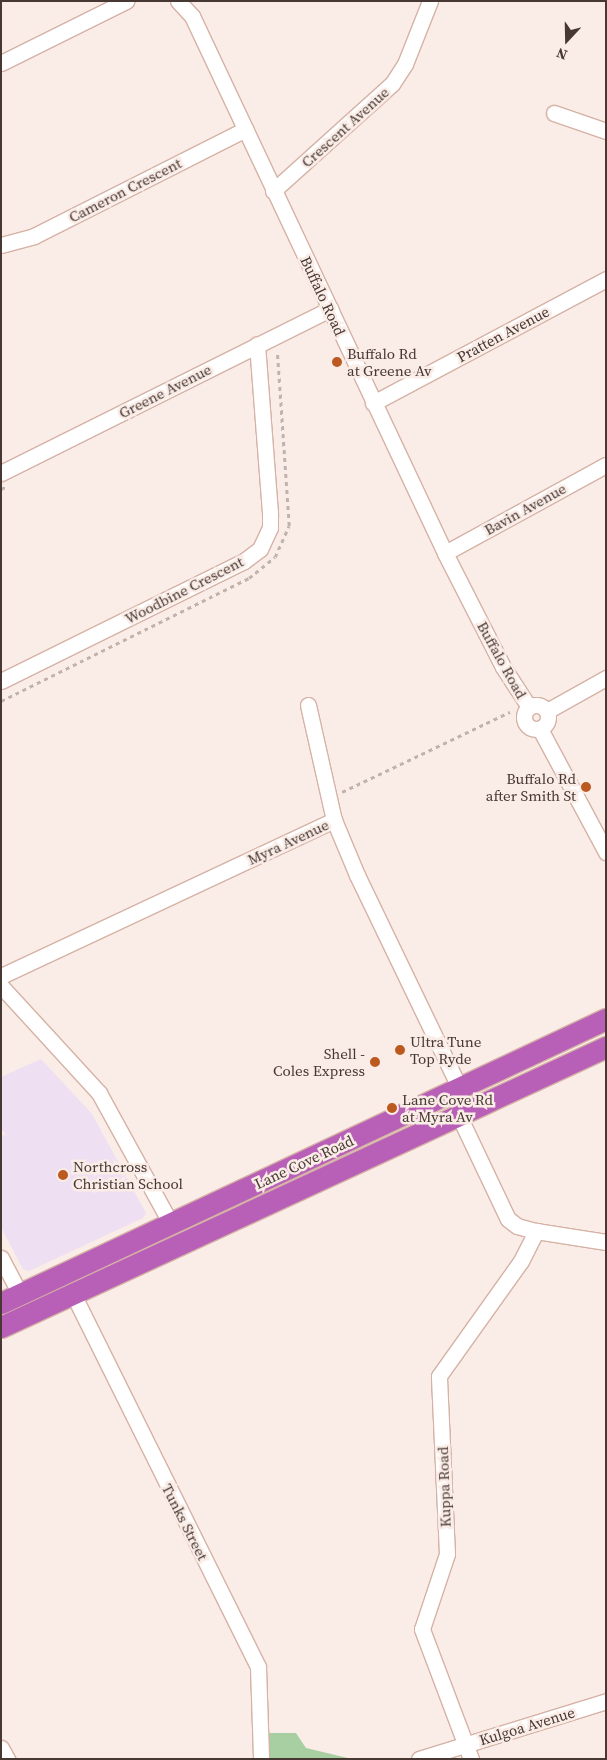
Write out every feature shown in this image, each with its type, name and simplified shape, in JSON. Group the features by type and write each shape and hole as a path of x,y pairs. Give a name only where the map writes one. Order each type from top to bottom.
{"highway":[{"name":"Lane Cove Road","path":"10,1298 606,1019"},
{"name":"Lane Cove Road","path":"1,1327 606,1047"}],"street":[{"path":"1,63 126,1"},
{"name":"Buffalo Road","path":"178,1 192,9 273,191 373,403 503,667 529,707"},
{"name":"Crescent Avenue","path":"273,191 392,84 405,64 430,1"},
{"path":"554,113 606,132"},
{"name":"Cameron Crescent","path":"1,245 16,242 58,224 246,129"},
{"name":"Pratten Avenue","path":"373,403 606,278"},
{"name":"Greene Avenue","path":"1,473 330,309"},
{"name":"Woodbine Crescent","path":"1,681 244,561 260,549 270,528 270,514 257,344"},
{"name":"Bavin Avenue","path":"445,552 606,464"},
{"path":"547,711 606,678"},
{"path":"308,705 331,798 334,820"},
{"path":"541,706 547,711 547,724 540,729 529,727 524,721 529,707 541,706"},
{"path":"540,729 606,852"},
{"name":"Myra Avenue","path":"1,976 334,820 357,876 460,1089"},
{"path":"1,986 99,1093 171,1224"},
{"path":"459,1116 508,1219 517,1226 536,1231 606,1242"},
{"name":"Kuppa Road","path":"468,1752 422,1629 447,1554 439,1376 522,1261 536,1231"},
{"path":"1,1258 10,1298"},
{"name":"Tunks Street","path":"73,1294 258,1667 261,1759"},
{"name":"Kulgoa Avenue","path":"419,1759 468,1752 606,1701"},
{"path":"1,1748 7,1759"}],"path":[{"path":"1,701 249,578 275,556 289,526 277,352"},
{"path":"331,798 510,712"}],"shaded area":[{"name":"Northcross Christian School","path":"41,1059 92,1114 146,1213 143,1218 29,1271 23,1269 1,1227 1,1136 6,1134 1,1129 1,1077"}],"green space":[{"path":"260,1733 296,1733 306,1748 352,1759 261,1759"}],"place":[{"name":"Buffalo Rd at Greene Av","path":"337,362"},
{"name":"Buffalo Rd after Smith St","path":"586,787"},
{"name":"Ultra Tune Top Ryde","path":"400,1050"},
{"name":"Shell - Coles Express","path":"375,1062"},
{"name":"Lane Cove Rd at Myra Av","path":"392,1108"},
{"name":"Northcross Christian School","path":"63,1175"}]}
